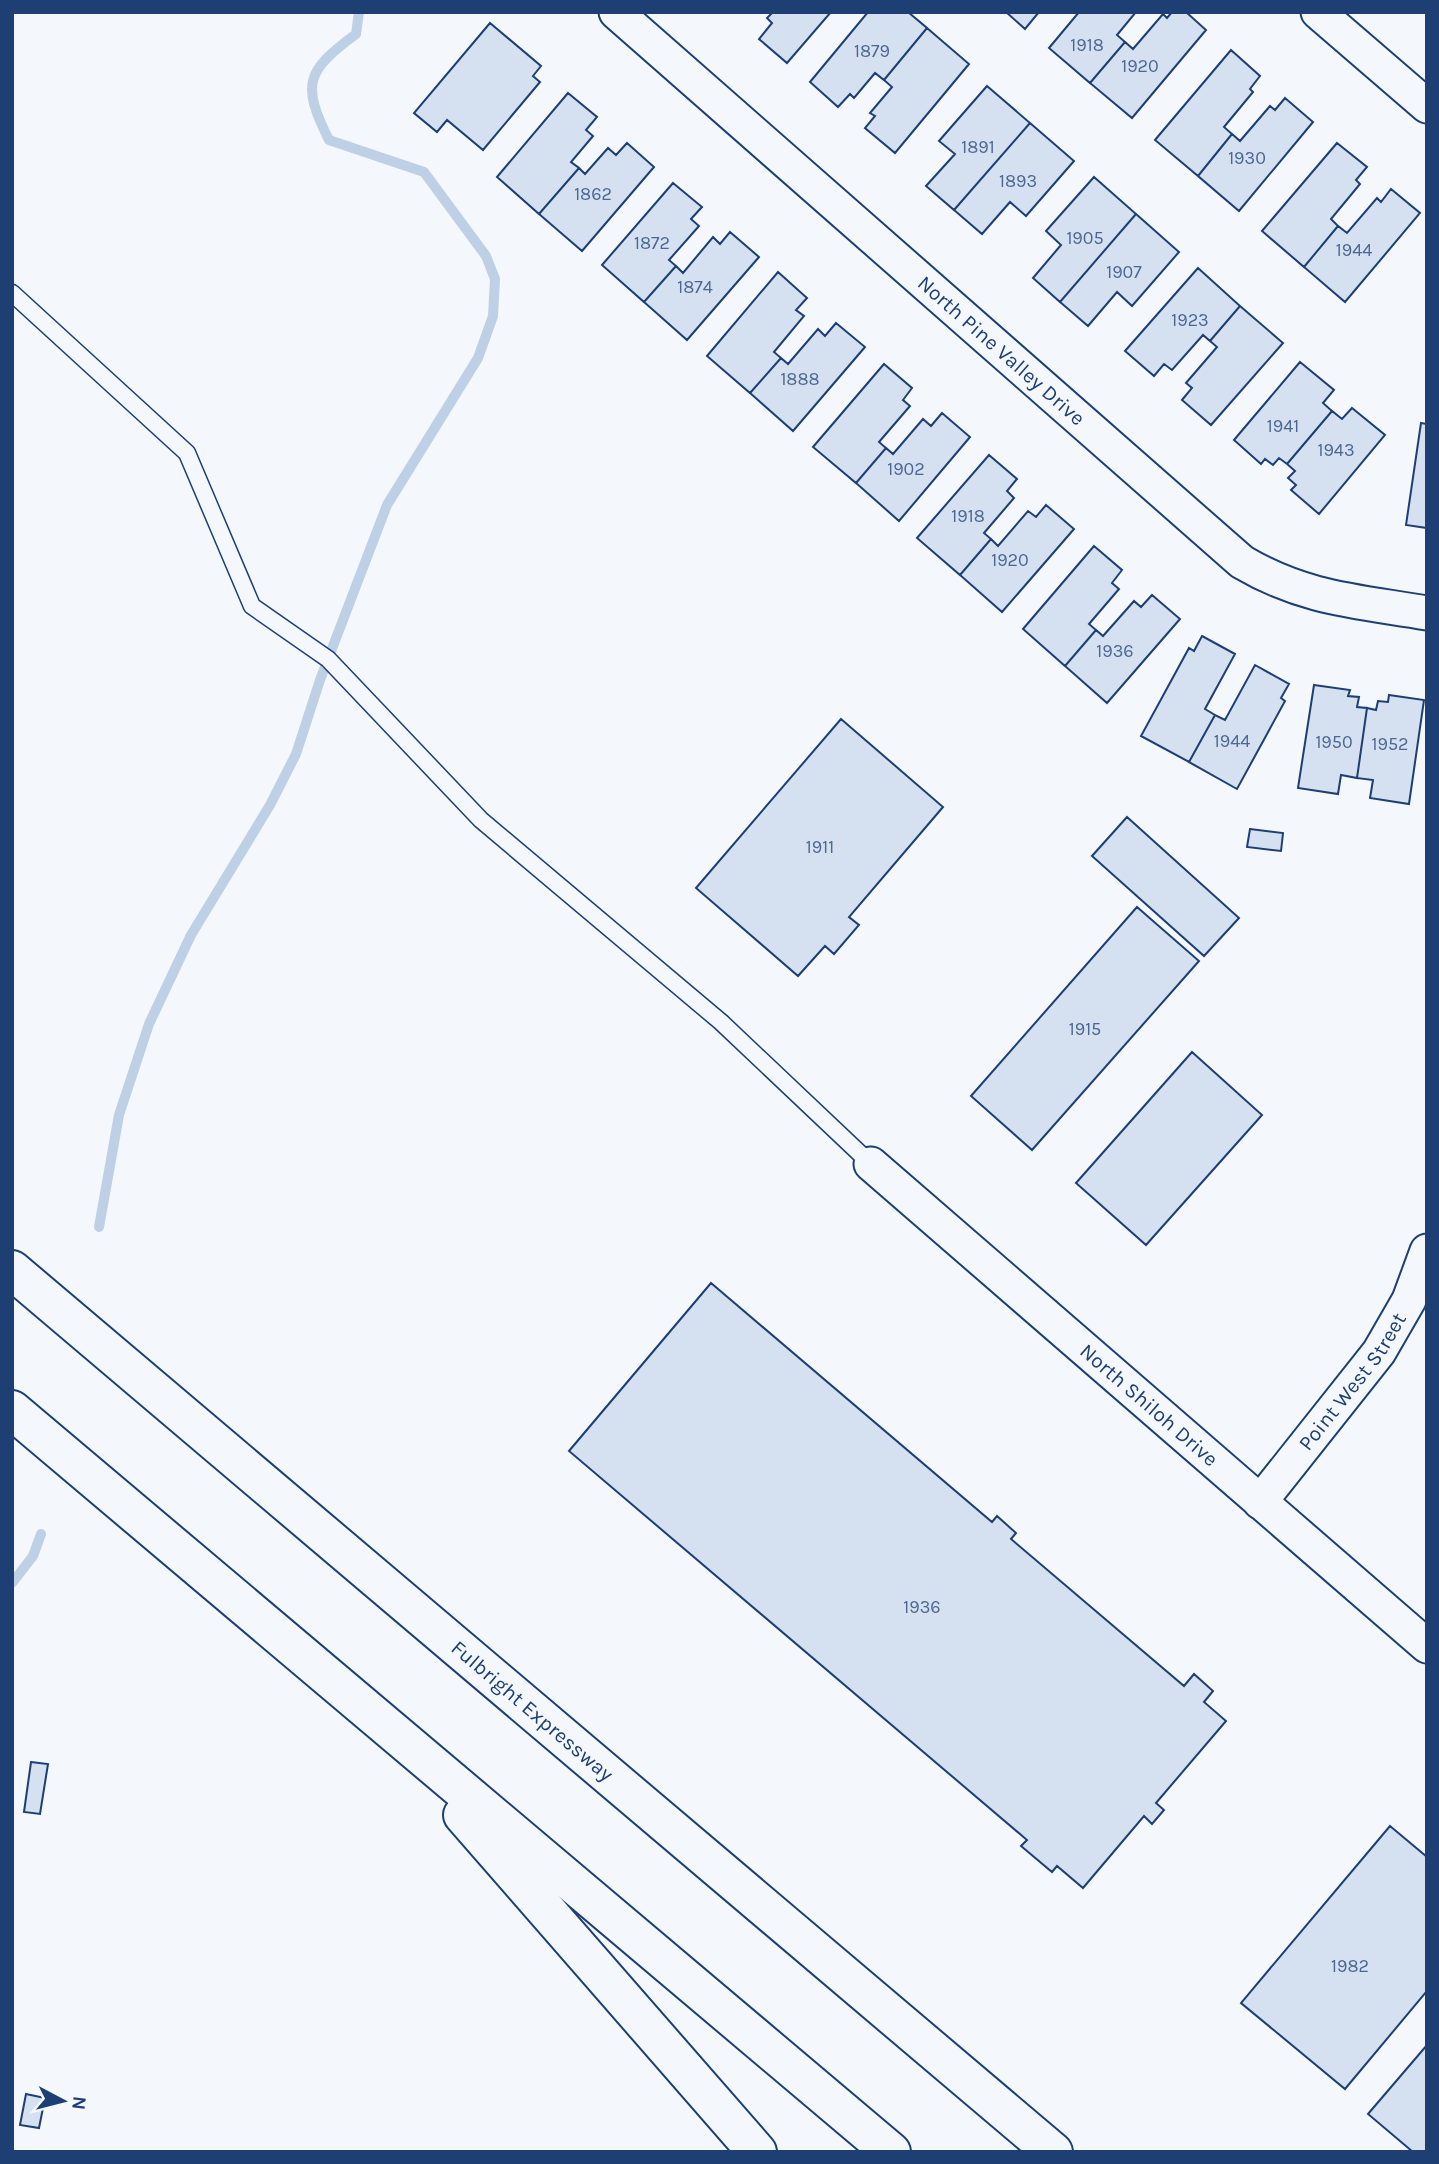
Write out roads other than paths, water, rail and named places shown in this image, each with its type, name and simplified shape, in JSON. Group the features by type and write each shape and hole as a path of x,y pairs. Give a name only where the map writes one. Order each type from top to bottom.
{"highway":[{"name":"Fulbright Expressway","path":"12,1270 1053,2152"},
{"path":"12,1410 891,2152"},
{"path":"381,1721 757,2152"}],"street":[{"name":"North Pine Valley Drive","path":"616,12 1242,562 1276,582 1310,594 1427,613"},
{"path":"1318,12 1427,106"},
{"name":"North Shiloh Drive","path":"871,1164 1427,1646"},
{"name":"Point West Street","path":"1260,1502 1379,1352 1409,1300 1427,1251"}],"lane":[{"path":"12,293 187,453 253,606 328,659 481,820 721,1022 871,1164"}],"waterway":[{"path":"99,1227 119,1115 149,1024 191,935 270,805 296,754 320,680 387,505 478,358 493,316 495,279 486,256 424,172 329,140 320,121 314,105 313,80 327,58 356,34 359,12"},
{"path":"12,1583 33,1556 41,1534"}]}
